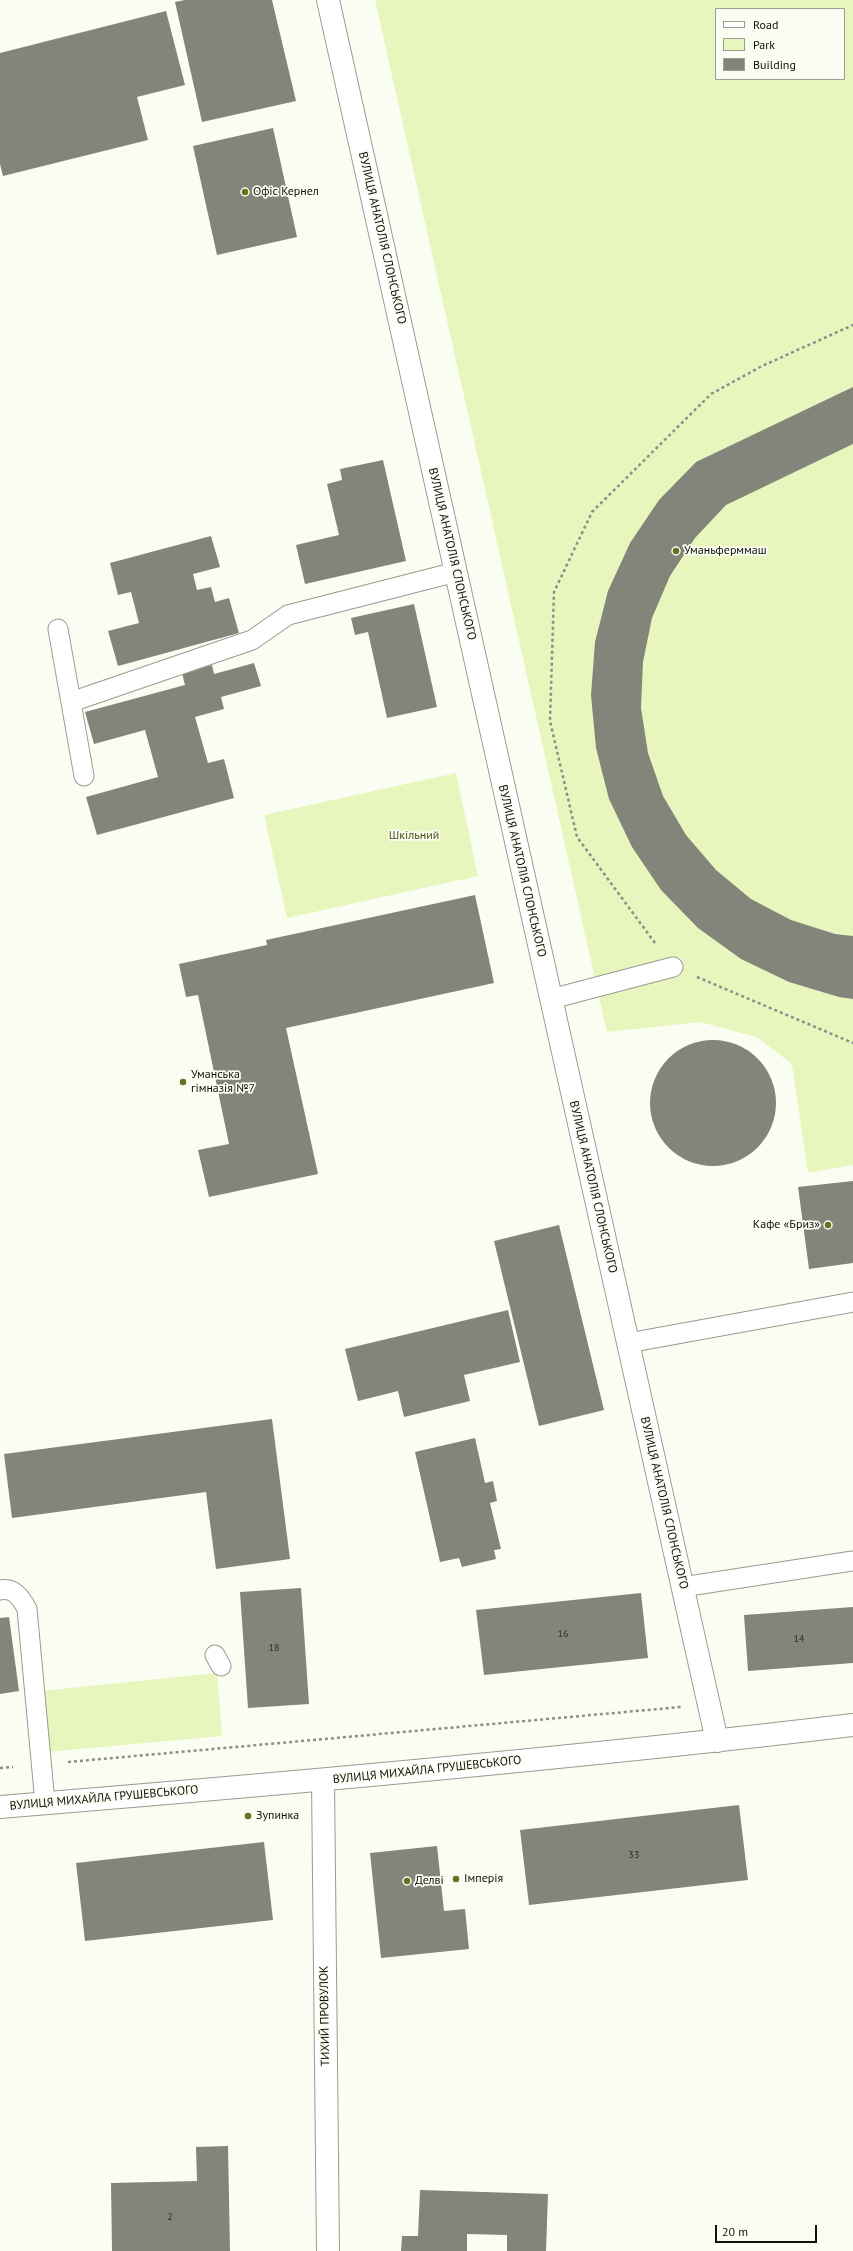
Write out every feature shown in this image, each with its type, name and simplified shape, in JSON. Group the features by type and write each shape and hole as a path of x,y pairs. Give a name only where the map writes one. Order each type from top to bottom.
{"street":[{"name":"ВУЛИЦЯ АНАТОЛІЯ СЛОНСЬКОГО","path":"328,0 717,1741"},
{"name":"ВУЛИЦЯ МИХАЙЛА ГРУШЕВСЬКОГО","path":"0,1807 323,1781 717,1741 853,1725"},
{"name":"ТИХИЙ ПРОВУЛОК","path":"323,1781 328,2251"}],"lane":[{"path":"71,702 252,640 288,615 456,572"},
{"path":"58,629 84,776"},
{"path":"551,999 673,967"},
{"path":"628,1342 853,1302"},
{"path":"682,1587 853,1561"},
{"path":"0,1590 7,1588 21,1596 27,1609 45,1803"}],"path":[{"path":"853,325 762,366 711,394 592,512 554,592 550,721 577,838 673,967 853,1043"},
{"path":"0,1768 685,1707"}],"green space":[{"name":"Уманьферммаш","path":"375,0 853,0 853,1165 808,1173 792,1064 757,1037 700,1022 607,1032"},
{"name":"Шкільний","path":"456,773 478,876 287,918 264,815"},
{"path":"217,1673 222,1736 46,1752 41,1691"}],"building":[{"path":"185,0 272,0 296,101 202,122 175,2"},
{"path":"166,11 185,85 137,97 148,140 3,176 0,164 0,53"},
{"name":"Офіс Кернел","path":"273,128 297,237 217,255 193,146"},
{"path":"853,387 853,444 726,505 695,538 670,576 652,618 643,662 641,708 648,753 663,796 686,835 716,870 751,899 791,920 835,934 853,936 853,999 839,997 789,982 741,959 698,928 661,890 632,847 609,799 596,748 591,695 595,642 608,591 630,543 659,500 696,462"},
{"path":"383,460 406,561 305,584 296,545 339,535 327,484 342,480 340,469"},
{"path":"211,536 220,567 193,574 197,590 211,587 215,602 229,598 239,633 118,666 108,631 139,623 131,592 118,595 110,563"},
{"path":"414,604 437,707 387,718 368,632 355,635 351,618"},
{"path":"254,663 261,686 221,697 224,709 195,717 208,763 224,759 234,798 97,835 86,797 158,777 145,730 94,744 85,712 185,685 182,673 212,665 214,674"},
{"path":"475,895 494,983 286,1028 318,1174 209,1197 198,1150 229,1144 198,995 186,997 179,964 267,945 266,940"},
{"path":"713,1040 725,1041 737,1045 753,1054 762,1063 771,1079 775,1091 775,1115 771,1127 762,1143 753,1152 737,1161 725,1165 713,1166 701,1165 689,1161 673,1152 664,1143 655,1127 651,1115 650,1103 651,1091 655,1079 664,1063 673,1054 689,1045 701,1041"},
{"name":"Кафе «Бриз»","path":"853,1181 853,1263 809,1269 798,1187"},
{"path":"559,1225 604,1410 539,1426 494,1241"},
{"path":"508,1310 520,1362 464,1375 470,1401 404,1417 398,1391 358,1401 345,1349"},
{"path":"272,1419 290,1559 216,1569 206,1492 12,1518 4,1454"},
{"path":"475,1438 485,1483 493,1481 497,1501 490,1503 501,1549 494,1550 496,1559 462,1567 459,1558 440,1562 415,1452"},
{"path":"301,1588 309,1704 248,1708 240,1592"},
{"path":"641,1593 648,1658 484,1675 476,1610"},
{"path":"853,1607 853,1663 748,1671 744,1615"},
{"path":"9,1617 19,1691 0,1694 0,1618"},
{"path":"739,1805 748,1880 529,1905 520,1830"},
{"path":"264,1842 273,1920 85,1941 76,1863"},
{"name":"Делві","path":"437,1846 444,1911 465,1909 469,1949 381,1958 370,1853"},
{"path":"228,2146 230,2251 112,2251 111,2183 197,2181 196,2147"},
{"path":"420,2190 548,2194 546,2251 507,2251 507,2235 467,2234 467,2251 401,2251 402,2236 418,2236"}],"place":[{"name":"Офіс Кернел","path":"245,192"},
{"name":"Уманьферммаш","path":"676,551"},
{"name":"Уманська гімназія №7","path":"183,1082"},
{"name":"Кафе «Бриз»","path":"828,1225"},
{"name":"Зупинка","path":"248,1816"},
{"name":"Імперія","path":"456,1879"},
{"name":"Делві","path":"407,1881"}]}
